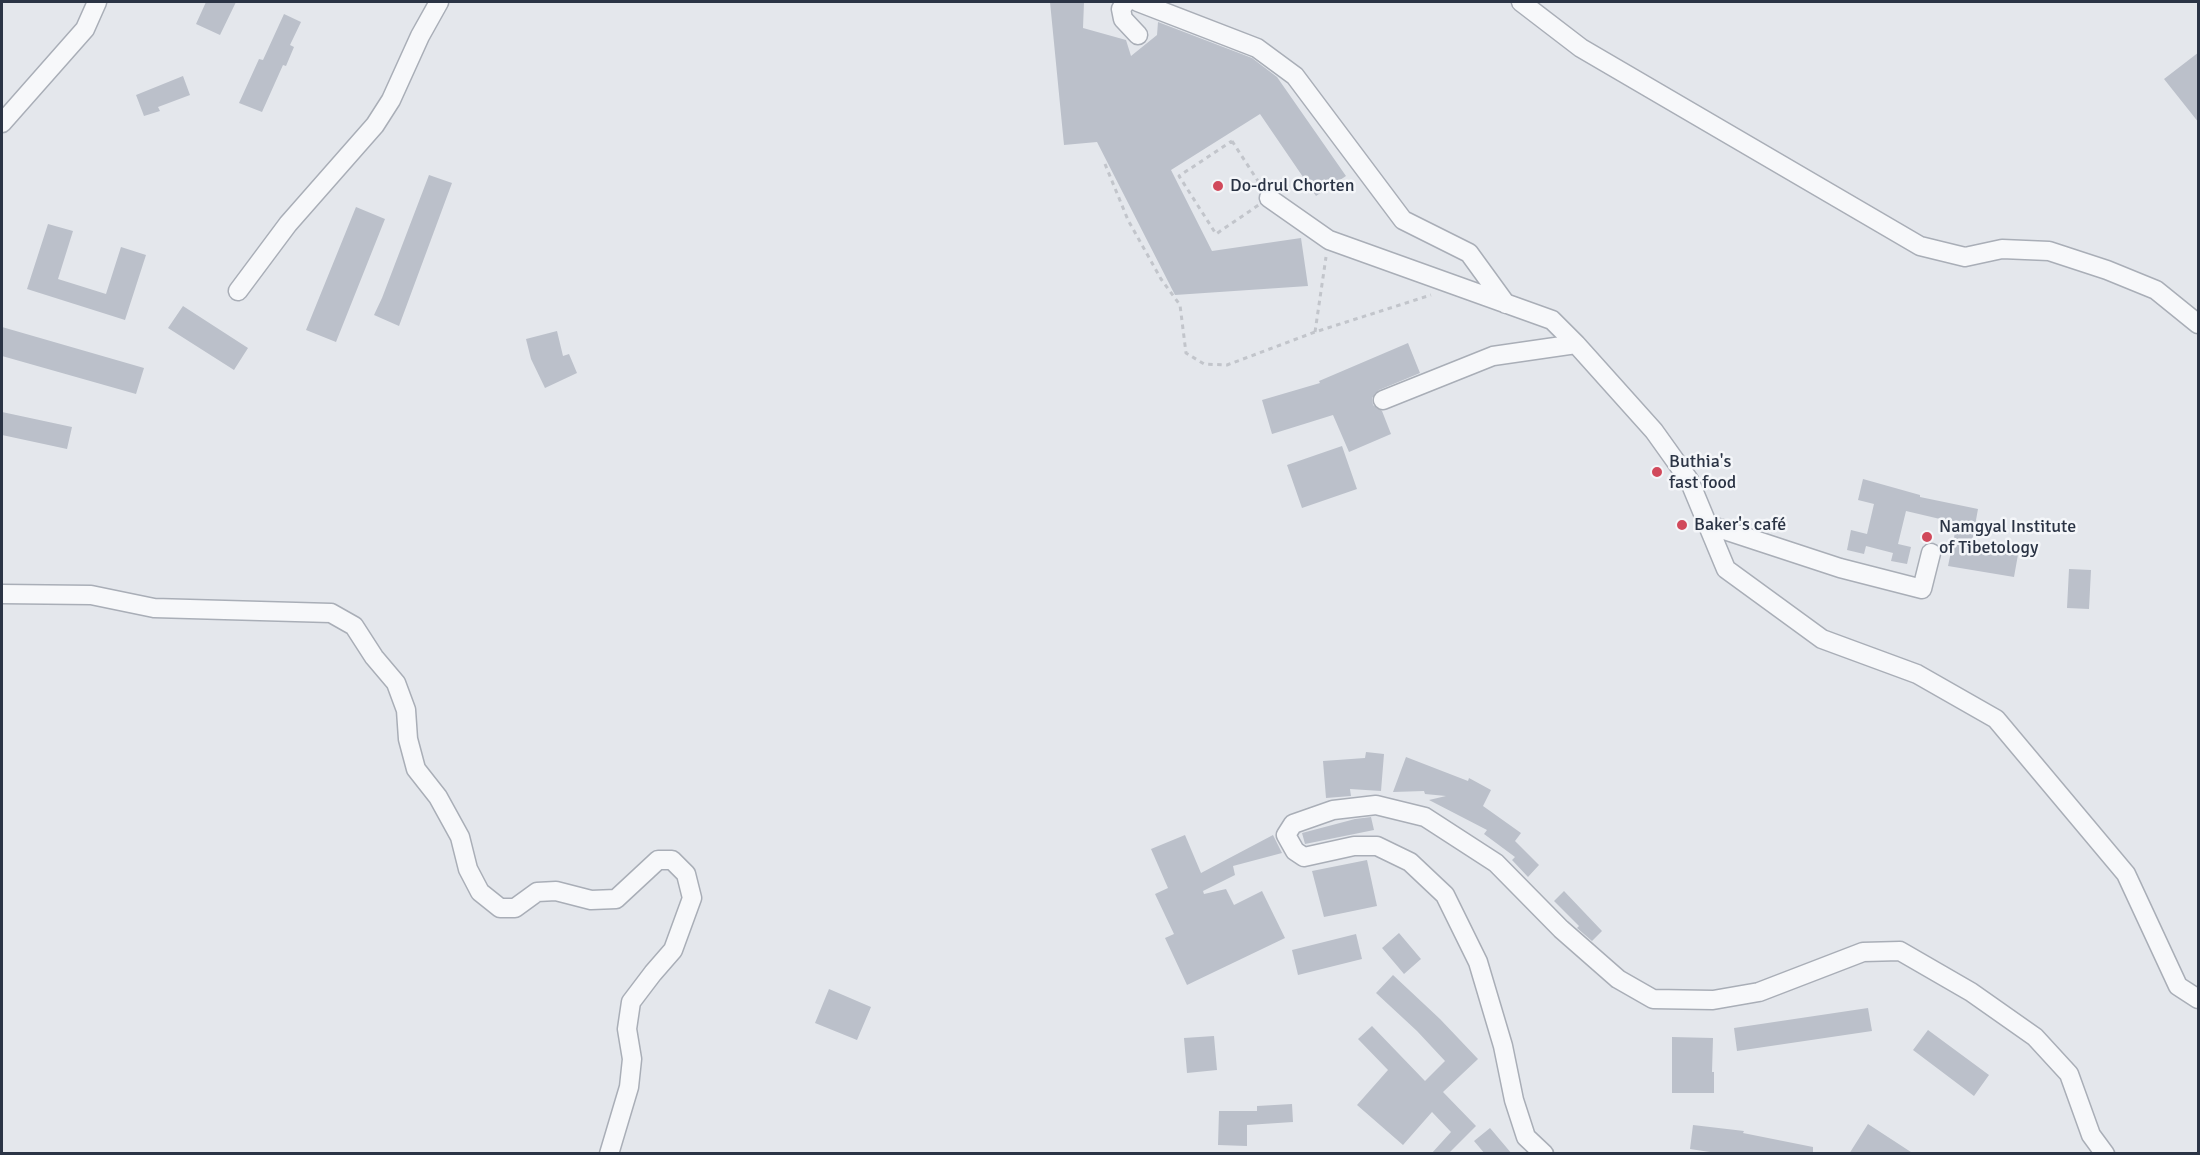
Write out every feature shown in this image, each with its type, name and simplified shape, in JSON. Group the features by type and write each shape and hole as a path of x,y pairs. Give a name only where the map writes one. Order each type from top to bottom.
{"street":[{"path":"2,123 85,29 97,2"},
{"path":"238,291 288,224 375,125 391,100 420,36 439,2"},
{"path":"1126,2 1121,9 1123,19 1138,34"},
{"path":"1138,2 1257,48 1295,76 1403,220 1469,253 1506,304"},
{"path":"1521,2 1581,48 1920,246 1965,257 2002,249 2049,251 2107,270 2156,290 2199,324"},
{"path":"1269,198 1329,240 1552,320 1654,431 1689,480 1726,569 1822,639 1917,674 1996,719 2126,874 2178,986 2199,999"},
{"path":"1383,400 1493,356 1576,344"},
{"path":"1706,524 1840,568 1922,588 1931,553"},
{"path":"2,594 92,595 154,608 331,613 354,626 374,657 396,682 406,710 408,739 416,769 438,797 460,837 468,870 480,892 500,908 515,908 537,892 556,891 591,900 616,899 658,860 672,860 686,874 692,898 673,950 631,1002 627,1029 632,1059 629,1087 609,1154"},
{"path":"1544,1154 1526,1137 1514,1100 1503,1046 1478,962 1444,895 1410,862 1377,846 1354,846 1304,858 1295,851 1286,835 1293,824 1333,810 1376,805 1425,817 1496,863 1561,928 1618,980 1653,999 1713,1000 1759,992 1863,952 1900,951 1971,992 2035,1037 2069,1074 2091,1135 2105,1154"}],"path":[{"path":"1232,141 1269,198 1216,234 1179,176 1232,141"},
{"path":"1105,164 1128,220 1161,279 1180,305 1186,353 1204,364 1227,365 1315,332 1458,287"},
{"path":"1315,332 1329,240"}],"building":[{"path":"206,2 236,2 220,35 196,24"},
{"path":"1050,2 1084,2 1083,28 1126,40 1131,56 1157,35 1158,22 1252,58 1277,77 1346,176 1316,196 1260,114 1171,170 1212,251 1301,238 1308,286 1175,295 1097,142 1064,145"},
{"path":"284,14 301,22 290,45 294,47 286,66 283,65 262,112 239,103 259,59 263,60"},
{"path":"2199,52 2199,123 2164,79"},
{"path":"183,76 190,95 158,107 160,111 144,116 136,95"},
{"path":"429,175 452,183 399,326 374,315"},
{"path":"356,207 385,219 336,342 306,330"},
{"path":"48,224 73,231 58,279 106,294 121,247 146,255 125,320 27,289"},
{"path":"183,306 248,348 234,370 168,328"},
{"path":"2,327 144,368 136,394 2,356"},
{"path":"557,331 563,356 569,354 577,373 545,388 531,359 526,339"},
{"path":"1408,343 1420,373 1379,390 1372,398 1373,405 1382,411 1391,434 1349,452 1333,415 1272,434 1262,400 1320,383 1319,381"},
{"path":"2,412 72,427 67,449 2,435"},
{"path":"1342,446 1357,489 1302,508 1287,465"},
{"path":"1863,479 1920,495 1920,497 1978,509 1972,542 2019,549 2014,577 1948,566 1957,523 1906,511 1898,544 1911,547 1907,564 1891,561 1893,553 1866,546 1864,554 1847,550 1851,530 1867,534 1874,504 1858,500"},
{"path":"2069,569 2091,570 2089,609 2067,608"},
{"path":"1366,752 1384,754 1381,791 1350,789 1351,796 1326,798 1323,761 1365,758"},
{"path":"1406,757 1468,781 1469,778 1491,790 1483,806 1521,833 1515,841 1539,865 1528,877 1512,860 1515,857 1484,834 1487,830 1429,800 1446,796 1425,794 1424,791 1393,792"},
{"path":"1371,817 1374,830 1305,844 1302,833"},
{"path":"1185,835 1201,873 1273,835 1282,853 1233,866 1235,875 1203,891 1204,894 1226,889 1234,905 1262,891 1285,938 1187,985 1165,938 1174,934 1155,894 1168,888 1151,849"},
{"path":"1367,860 1377,906 1324,917 1312,871"},
{"path":"1564,891 1602,931 1592,941 1577,928 1579,926 1554,901"},
{"path":"1399,933 1421,959 1404,974 1382,948"},
{"path":"1356,934 1362,959 1298,975 1292,950"},
{"path":"1393,975 1478,1059 1443,1092 1476,1126 1448,1154 1431,1154 1451,1132 1432,1112 1403,1145 1357,1105 1388,1070 1358,1039 1372,1026 1425,1081 1445,1061 1376,993"},
{"path":"829,989 871,1007 857,1040 815,1023"},
{"path":"1868,1008 1872,1031 1737,1051 1734,1028"},
{"path":"1928,1030 1989,1075 1974,1096 1913,1050"},
{"path":"1214,1036 1217,1070 1187,1073 1184,1038"},
{"path":"1672,1037 1713,1038 1714,1093 1672,1093"},
{"path":"1292,1104 1293,1122 1247,1125 1247,1146 1218,1145 1219,1111 1257,1111 1257,1106"},
{"path":"1868,1124 1914,1154 1849,1154"},
{"path":"1693,1125 1744,1131 1743,1133 1813,1147 1813,1154 1723,1154 1690,1149"},
{"path":"1490,1128 1512,1154 1485,1154 1474,1141"}],"place":[{"name":"Do-drul Chorten","path":"1218,186"},
{"name":"Buthia's fast food","path":"1657,472"},
{"name":"Baker's café","path":"1682,525"},
{"name":"Namgyal Institute of Tibetology","path":"1927,537"}]}
